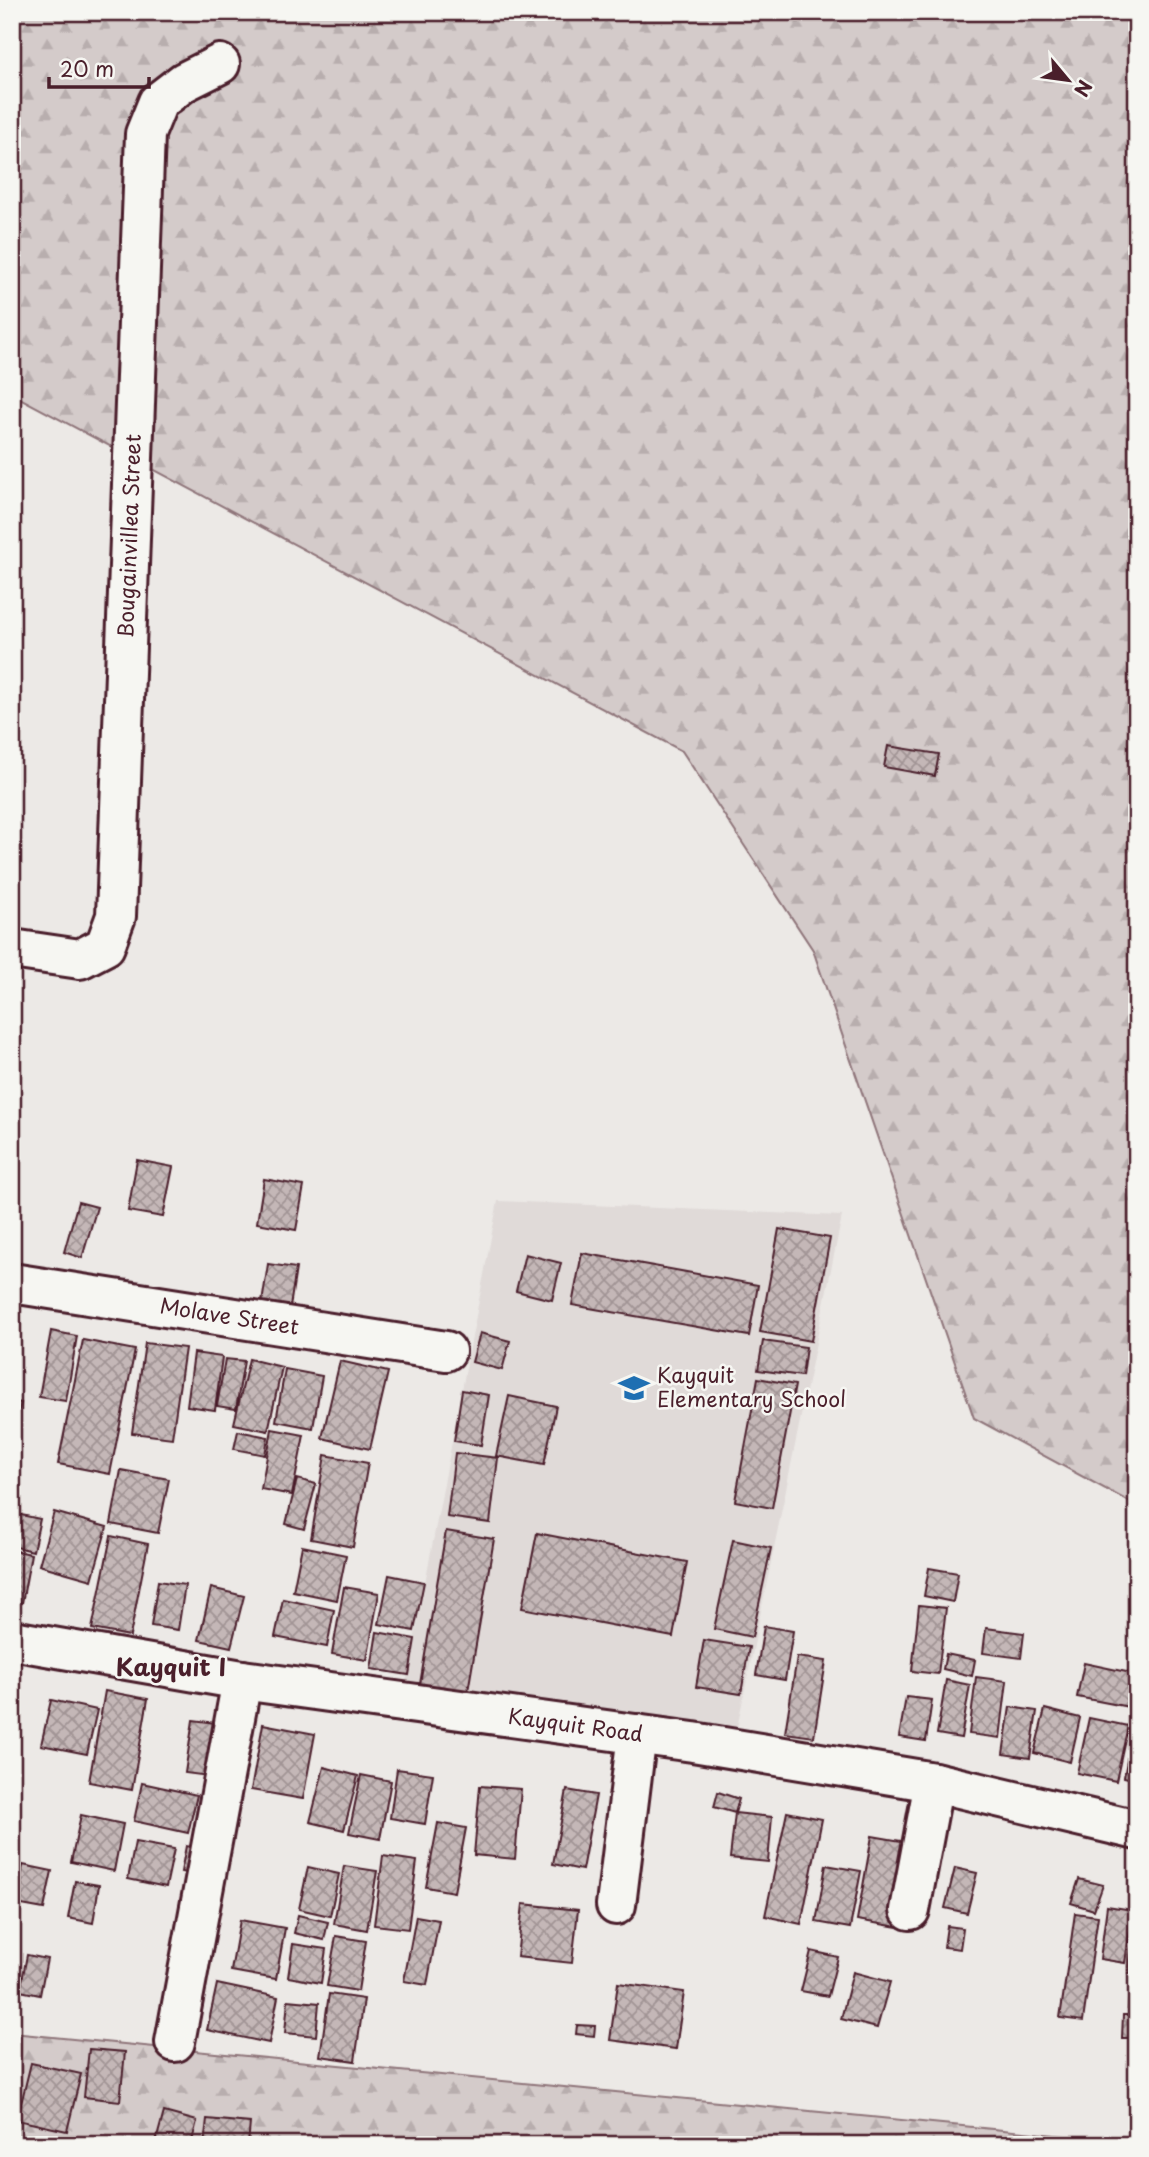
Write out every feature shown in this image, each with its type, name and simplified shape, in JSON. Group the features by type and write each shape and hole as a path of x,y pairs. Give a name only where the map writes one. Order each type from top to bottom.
{"street":[{"name":"Bougainvillea Street","path":"12,949 80,959 105,946 116,916 145,134 158,102 184,82 220,64"},
{"name":"Molave Street","path":"12,1283 446,1351"},
{"name":"Kayquit Road","path":"12,1640 242,1681 637,1734 934,1782 1137,1830"},
{"path":"175,2042 242,1681"},
{"path":"616,1905 637,1734"},
{"path":"910,1910 934,1782"}],"shaded area":[{"name":"Kayquit Elementary School","path":"498,1201 842,1216 737,1728 404,1693"}],"green space":[{"path":"12,12 1137,12 1137,1506 974,1418 813,950 682,751 12,394"},
{"path":"12,2033 1137,2143 1137,2145 12,2145"}],"building":[{"path":"888,746 939,754 935,776 884,767"},
{"path":"137,1160 173,1167 163,1217 128,1211"},
{"path":"264,1179 304,1186 296,1230 257,1223"},
{"path":"78,1202 97,1207 82,1258 64,1252"},
{"path":"779,1229 830,1238 811,1341 760,1332"},
{"path":"582,1253 758,1285 749,1336 572,1305"},
{"path":"525,1254 561,1263 552,1300 516,1291"},
{"path":"268,1264 296,1268 290,1307 262,1303"},
{"path":"51,1331 77,1336 66,1401 39,1397"},
{"path":"480,1333 510,1341 502,1370 472,1362"},
{"path":"83,1340 135,1350 110,1474 58,1464"},
{"path":"763,1341 806,1347 802,1376 758,1370"},
{"path":"145,1343 185,1348 172,1438 132,1433"},
{"path":"194,1353 222,1357 215,1410 187,1406"},
{"path":"225,1359 244,1361 236,1409 217,1406"},
{"path":"249,1359 282,1367 268,1431 234,1424"},
{"path":"340,1361 388,1372 370,1449 322,1438"},
{"path":"285,1369 322,1376 313,1428 276,1421"},
{"path":"758,1378 795,1385 772,1508 735,1501"},
{"path":"462,1390 489,1395 481,1445 454,1441"},
{"path":"509,1396 556,1406 544,1465 496,1456"},
{"path":"12,1401 21,1403 12,1438"},
{"path":"272,1429 304,1435 292,1495 261,1489"},
{"path":"238,1431 268,1437 265,1455 234,1449"},
{"path":"455,1453 498,1458 490,1523 447,1517"},
{"path":"325,1455 368,1463 353,1547 311,1539"},
{"path":"121,1470 169,1479 158,1533 111,1524"},
{"path":"297,1479 316,1484 304,1529 286,1524"},
{"path":"54,1512 107,1527 92,1580 39,1565"},
{"path":"12,1513 40,1519 33,1551 12,1546"},
{"path":"446,1531 494,1539 467,1697 419,1690"},
{"path":"537,1533 687,1562 673,1637 522,1608"},
{"path":"111,1536 148,1544 130,1636 92,1629"},
{"path":"733,1540 771,1548 752,1637 714,1629"},
{"path":"302,1546 346,1555 337,1600 293,1591"},
{"path":"12,1550 31,1554 22,1603 12,1601"},
{"path":"929,1568 958,1573 953,1602 924,1596"},
{"path":"389,1575 424,1582 414,1631 379,1624"},
{"path":"158,1581 185,1585 178,1630 151,1626"},
{"path":"344,1587 379,1593 367,1660 332,1654"},
{"path":"211,1588 244,1596 231,1647 199,1640"},
{"path":"283,1599 334,1610 327,1647 275,1637"},
{"path":"919,1605 946,1608 938,1674 912,1671"},
{"path":"764,1626 793,1631 785,1680 756,1675"},
{"path":"986,1628 1024,1633 1021,1658 983,1653"},
{"path":"377,1632 415,1639 409,1675 371,1669"},
{"path":"704,1640 749,1647 741,1694 696,1687"},
{"path":"946,1654 975,1660 972,1676 943,1669"},
{"path":"797,1657 826,1661 814,1737 785,1733"},
{"path":"1084,1663 1136,1674 1129,1707 1077,1697"},
{"path":"976,1677 1007,1681 1000,1738 969,1734"},
{"path":"946,1680 970,1685 961,1738 937,1734"},
{"path":"105,1691 148,1699 132,1790 89,1782"},
{"path":"906,1697 932,1700 926,1741 899,1737"},
{"path":"51,1700 97,1710 87,1754 41,1745"},
{"path":"1010,1707 1037,1711 1030,1758 1003,1754"},
{"path":"1045,1709 1080,1718 1070,1762 1034,1753"},
{"path":"1089,1718 1128,1726 1116,1781 1077,1773"},
{"path":"1137,1718 1137,1780 1124,1777"},
{"path":"193,1720 224,1724 216,1777 185,1773"},
{"path":"263,1724 315,1734 303,1799 251,1790"},
{"path":"324,1767 358,1776 344,1830 310,1822"},
{"path":"397,1769 433,1774 425,1824 390,1818"},
{"path":"361,1775 391,1781 380,1839 349,1833"},
{"path":"142,1783 197,1795 188,1833 134,1821"},
{"path":"480,1786 521,1789 515,1859 474,1855"},
{"path":"567,1790 596,1795 582,1870 553,1864"},
{"path":"718,1792 739,1799 735,1813 714,1807"},
{"path":"787,1812 822,1819 801,1924 765,1916"},
{"path":"735,1813 772,1817 768,1862 730,1858"},
{"path":"81,1815 123,1824 114,1871 71,1862"},
{"path":"438,1823 466,1828 454,1892 426,1887"},
{"path":"872,1836 913,1843 898,1927 857,1920"},
{"path":"135,1842 174,1849 166,1887 128,1879"},
{"path":"186,1846 200,1849 196,1875 181,1872"},
{"path":"383,1856 417,1861 408,1929 374,1925"},
{"path":"23,1865 52,1871 44,1909 16,1904"},
{"path":"826,1865 861,1871 850,1928 816,1922"},
{"path":"344,1866 377,1871 367,1930 334,1924"},
{"path":"308,1867 339,1874 330,1916 299,1909"},
{"path":"955,1868 977,1873 967,1913 945,1908"},
{"path":"1079,1879 1103,1885 1094,1910 1071,1903"},
{"path":"75,1881 99,1885 93,1923 68,1918"},
{"path":"523,1904 578,1910 572,1963 517,1957"},
{"path":"1107,1906 1133,1910 1125,1963 1100,1959"},
{"path":"1075,1913 1098,1916 1083,2021 1060,2018"},
{"path":"298,1915 328,1922 324,1940 294,1933"},
{"path":"416,1916 439,1920 427,1985 404,1981"},
{"path":"240,1920 285,1928 276,1979 231,1971"},
{"path":"947,1926 963,1928 960,1949 944,1947"},
{"path":"336,1936 366,1941 358,1991 327,1986"},
{"path":"293,1944 326,1949 321,1983 288,1977"},
{"path":"1131,1948 1137,1949 1137,1973 1129,1973"},
{"path":"811,1951 838,1957 828,1996 801,1991"},
{"path":"27,1955 47,1959 40,1995 20,1991"},
{"path":"853,1972 890,1982 877,2028 841,2019"},
{"path":"1131,1980 1137,1980 1137,2009 1128,2009"},
{"path":"618,1983 684,1992 676,2049 610,2040"},
{"path":"217,1984 278,1997 269,2043 207,2030"},
{"path":"329,1994 364,1999 355,2061 320,2056"},
{"path":"288,2000 319,2003 316,2036 285,2033"},
{"path":"1123,2015 1137,2015 1137,2038 1122,2038"},
{"path":"577,2025 595,2026 594,2036 576,2034"},
{"path":"89,2049 125,2052 120,2101 84,2097"},
{"path":"31,2063 81,2074 67,2131 17,2120"},
{"path":"164,2112 197,2121 191,2145 155,2145"},
{"path":"207,2119 250,2123 248,2145 204,2145"}],"place":[{"name":"Kayquit Elementary School","path":"634,1388"}],"district":[{"name":"Kayquit I","path":"171,1668"}]}
